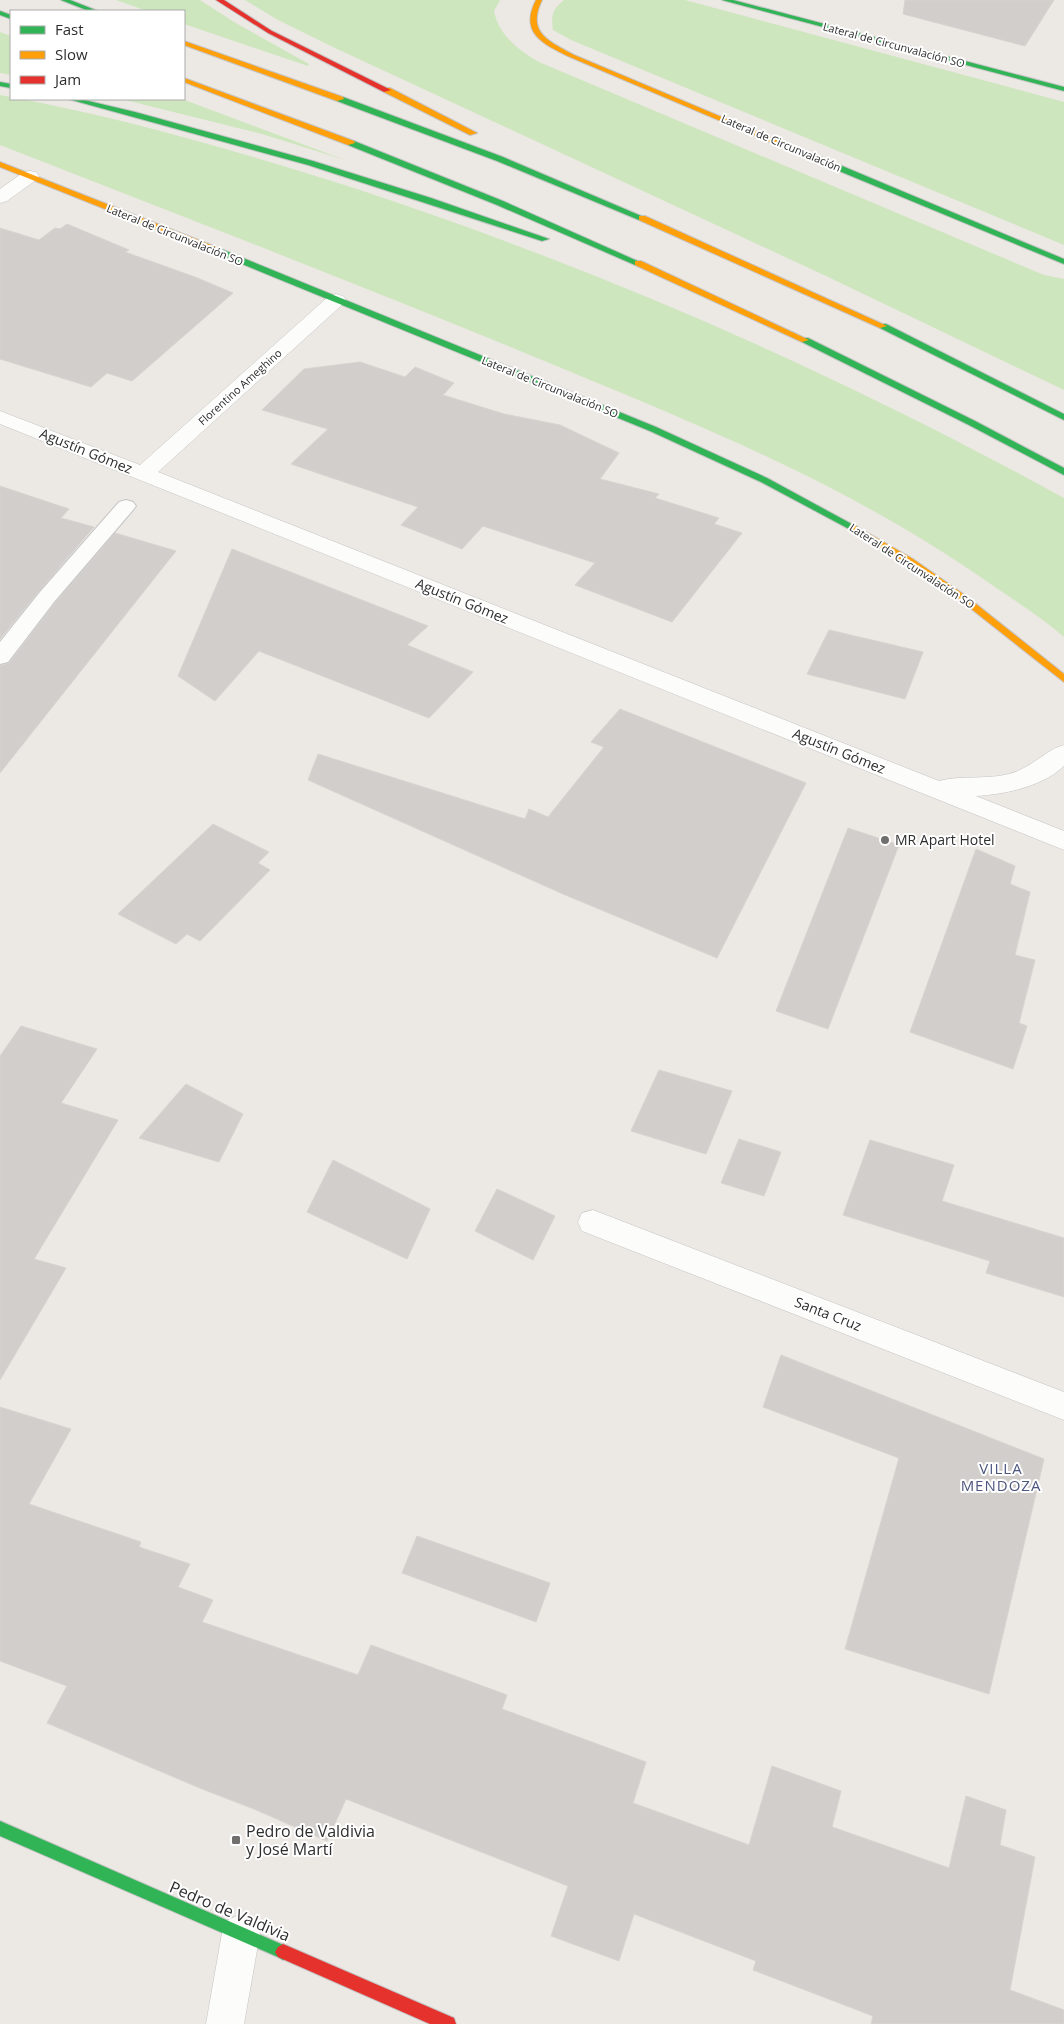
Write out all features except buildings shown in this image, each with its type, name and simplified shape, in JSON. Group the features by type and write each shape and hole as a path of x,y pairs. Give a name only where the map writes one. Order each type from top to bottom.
{"main road":[{"path":"64,0 92,10"},
{"path":"219,0 270,32 607,203"},
{"name":"Lateral de Circunvalación","path":"539,0 533,8 531,24 538,35 572,56 1064,262"},
{"name":"Lateral de Circunvalación SO","path":"724,0 1064,89"},
{"path":"185,43 468,148 607,203 793,285 940,354 1064,417"},
{"path":"185,80 482,194 621,254 761,318 927,399 1064,472"},
{"path":"76,100 162,120 258,146 385,184 557,244"},
{"name":"Lateral de Circunvalación SO","path":"0,164 656,431 777,486 874,539 936,579 1004,630 1064,679"},
{"path":"600,259 761,318"},
{"name":"Pedro de Valdivia","path":"0,1828 448,2024"}],"street":[{"path":"0,197 30,176"},
{"name":"Florentino Ameghino","path":"143,474 336,300"},
{"name":"Agustín Gómez","path":"0,417 1064,841"},
{"name":"Agustín Gómez","path":"925,785 936,788 969,789 1002,785 1030,776 1054,763 1064,754"},
{"name":"Santa Cruz","path":"593,1222 1064,1406"},
{"path":"225,2024 240,1933"}],"lane":[{"path":"0,657 47,597 126,506"}],"green space":[{"path":"116,0 200,0 234,22 309,64 308,66 185,24 185,10 144,10"},
{"path":"245,0 500,0 494,11 500,27 510,41 524,53 539,62 1044,275 1064,279 1064,390 826,276 335,48 278,20"},
{"path":"564,0 685,0 1064,102 1064,245 571,40 553,30 553,13"},
{"path":"0,32 10,36 10,75 0,73"},
{"path":"0,95 10,97 10,100 24,100 88,113 222,148 354,188 446,219 537,253 716,326 804,366 892,408 1064,498 1064,637 1038,617 942,552 891,521 788,466 681,418 429,314 0,145"},
{"path":"125,100 185,100 345,160 262,134"}],"traffic: fast":[{"path":"64,0 92,10"},
{"path":"725,0 1064,89"},
{"path":"0,13 10,17"},
{"path":"0,84 10,86"},
{"path":"340,99 500,159 642,218"},
{"path":"76,100 192,129 310,163 545,239"},
{"path":"351,143 500,203 638,263"},
{"path":"801,152 1064,262"},
{"path":"218,251 653,429 764,480 854,528"},
{"path":"883,326 1064,417"},
{"path":"805,340 972,423 1064,472"},
{"path":"0,1828 283,1952"}],"traffic: slow":[{"path":"539,0 532,20 534,28 545,41 553,46 572,56 801,152"},
{"path":"185,43 340,99"},
{"path":"185,80 351,143"},
{"path":"387,90 473,133"},
{"path":"0,164 218,251"},
{"path":"642,218 883,326"},
{"path":"638,263 805,340"},
{"path":"854,528 937,579 989,617 1064,679"}],"traffic: jam":[{"path":"219,0 270,32 387,90"},
{"path":"283,1952 448,2024"}],"place":[{"name":"MR Apart Hotel","path":"885,840"},
{"name":"Pedro de Valdivia y José Martí","path":"236,1840"}],"district":[{"name":"VILLA MENDOZA","path":"1001,1478"}]}
